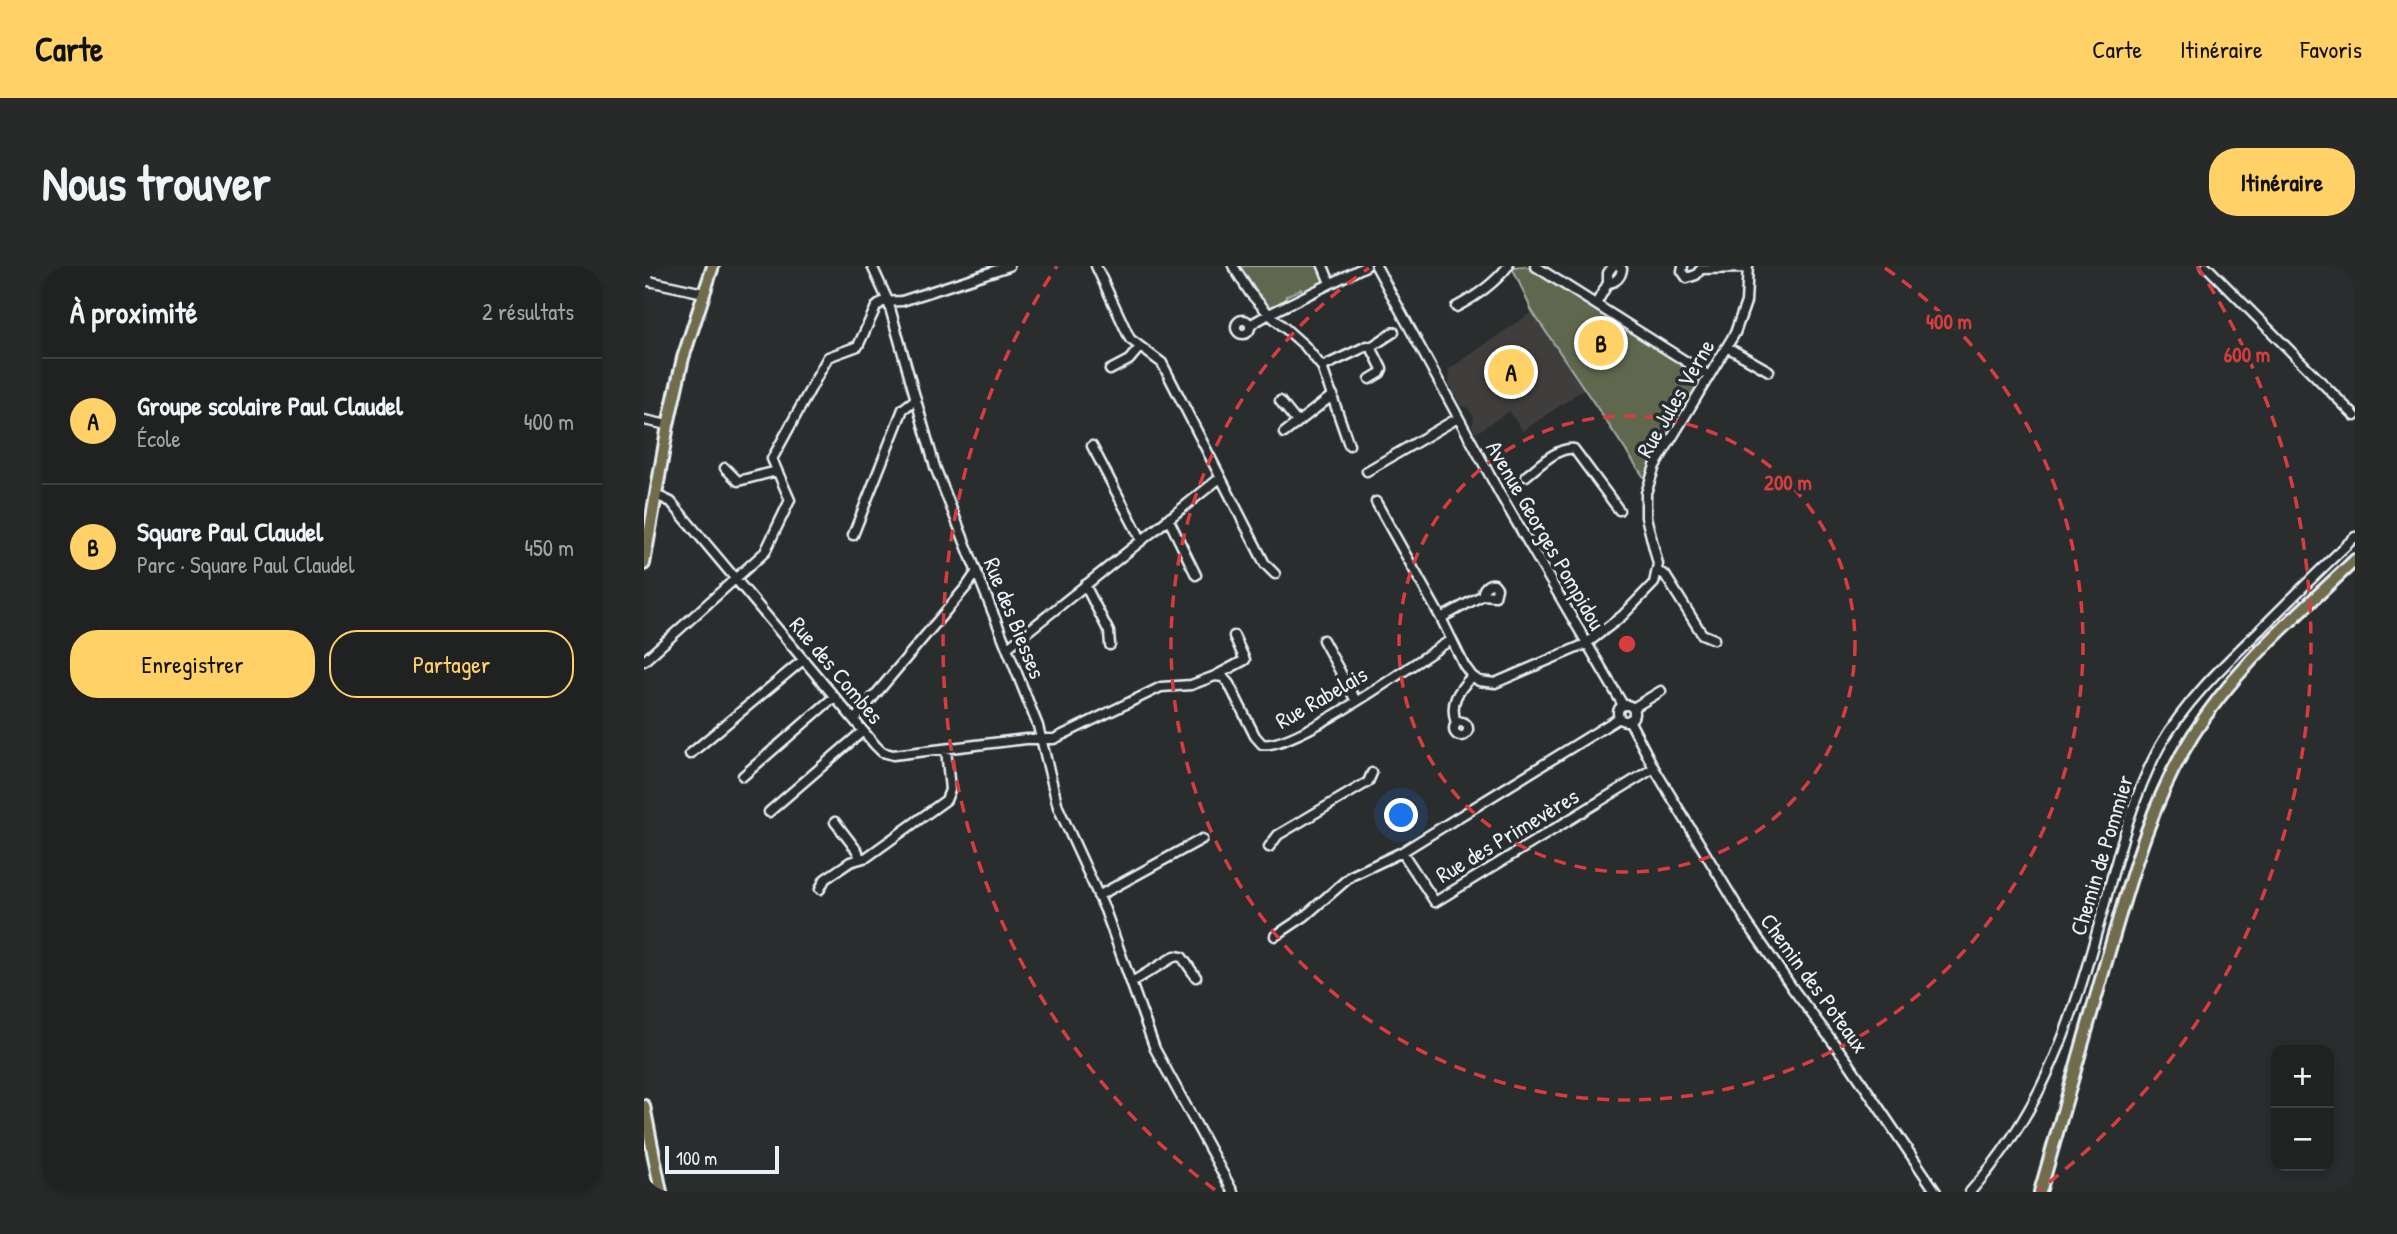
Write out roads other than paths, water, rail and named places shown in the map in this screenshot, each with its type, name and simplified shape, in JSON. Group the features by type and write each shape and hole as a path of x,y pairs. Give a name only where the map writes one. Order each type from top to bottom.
{"main road":[{"path":"644,564 668,425 683,358 713,266"},
{"path":"2040,1192 2131,877 2167,781 2193,734 2218,699 2254,657 2355,560"},
{"path":"644,1106 662,1192"}],"street":[{"name":"Rue des Biesses","path":"872,266 888,301 935,467 1008,647 1042,741 1054,796 1098,896 1155,1049 1233,1192"},
{"path":"644,661 765,552 790,500 772,459 820,367 828,357 858,346 876,307 888,301 902,301 1006,266"},
{"path":"1096,266 1130,340 1162,363 1265,564 1275,574"},
{"path":"1233,266 1250,293 1269,314 1306,346 1322,367 1349,444"},
{"path":"1323,266 1331,284"},
{"path":"1250,325 1366,266"},
{"name":"Avenue Georges Pompidou","path":"1376,266 1458,418 1586,645 1623,705"},
{"path":"1457,307 1477,296 1499,278 1508,266"},
{"path":"1535,266 1709,376"},
{"path":"1596,304 1608,283 1608,273 1613,266"},
{"path":"1608,283 1615,281 1622,274 1619,266"},
{"path":"1683,266 1682,271 1687,278 1696,275 1699,267 1748,267"},
{"path":"2206,266 2355,416"},
{"name":"Rue Jules Verne","path":"1657,571 1658,564 1646,517 1646,493 1656,466 1735,333 1746,302 1748,267"},
{"path":"644,280 704,293"},
{"path":"1322,367 1367,346 1371,347 1394,332"},
{"path":"1110,370 1129,360 1140,347"},
{"path":"1370,379 1382,369 1371,347"},
{"path":"1727,347 1769,371"},
{"path":"1284,433 1333,395"},
{"path":"853,535 903,409 916,399"},
{"path":"1280,401 1297,422"},
{"path":"1367,471 1458,418"},
{"path":"644,420 668,425"},
{"path":"1092,446 1141,539"},
{"path":"1526,476 1559,452 1567,448 1574,449 1619,510"},
{"path":"725,468 738,481 777,471"},
{"path":"1008,647 1220,478"},
{"name":"Rue des Combes","path":"656,495 671,502 883,752 893,755 1026,739 1042,741"},
{"path":"1376,502 1472,676 1479,681 1495,683 1586,645 1622,616 1654,583 1657,571 1665,575 1702,634 1714,639"},
{"path":"1168,518 1196,575"},
{"name":"Chemin de Pommier","path":"1970,1192 2005,1150 2059,1053 2076,1005 2121,845 2160,746 2179,717 2208,682 2355,537"},
{"path":"854,720 976,573"},
{"path":"1085,584 1109,632 1110,645"},
{"path":"1441,618 1483,595"},
{"path":"1042,741 1054,739 1161,687 1191,685 1245,660 1234,636"},
{"name":"Rue Rabelais","path":"1214,676 1223,677 1229,684 1255,736 1262,744 1269,746 1319,724 1451,639"},
{"path":"1323,640 1356,701"},
{"path":"690,754 803,660"},
{"path":"1457,723 1453,711 1456,696 1472,676"},
{"path":"1629,720 1619,718 1618,710 1623,705 1633,708 1661,691"},
{"path":"743,776 834,697"},
{"path":"1629,720 1634,715 1633,708"},
{"name":"Rue des Primevères","path":"1619,718 1402,852 1435,902 1654,768"},
{"path":"1629,720 1654,768"},
{"path":"769,812 863,731"},
{"path":"820,889 825,878 850,862 867,857 946,800 950,790 946,749"},
{"name":"Chemin des Poteaux","path":"1654,768 1748,923 1848,1062 1936,1192"},
{"path":"1269,848 1278,835 1367,782 1372,773"},
{"path":"835,822 858,852 859,859"},
{"path":"1098,896 1202,839"},
{"path":"1275,936 1305,916 1352,876 1402,852"},
{"path":"1132,982 1175,957 1182,957 1196,977"}],"place":[{"name":"Square Paul Claudel","path":"1601,343"},
{"name":"Groupe scolaire Paul Claudel","path":"1511,372"}]}
